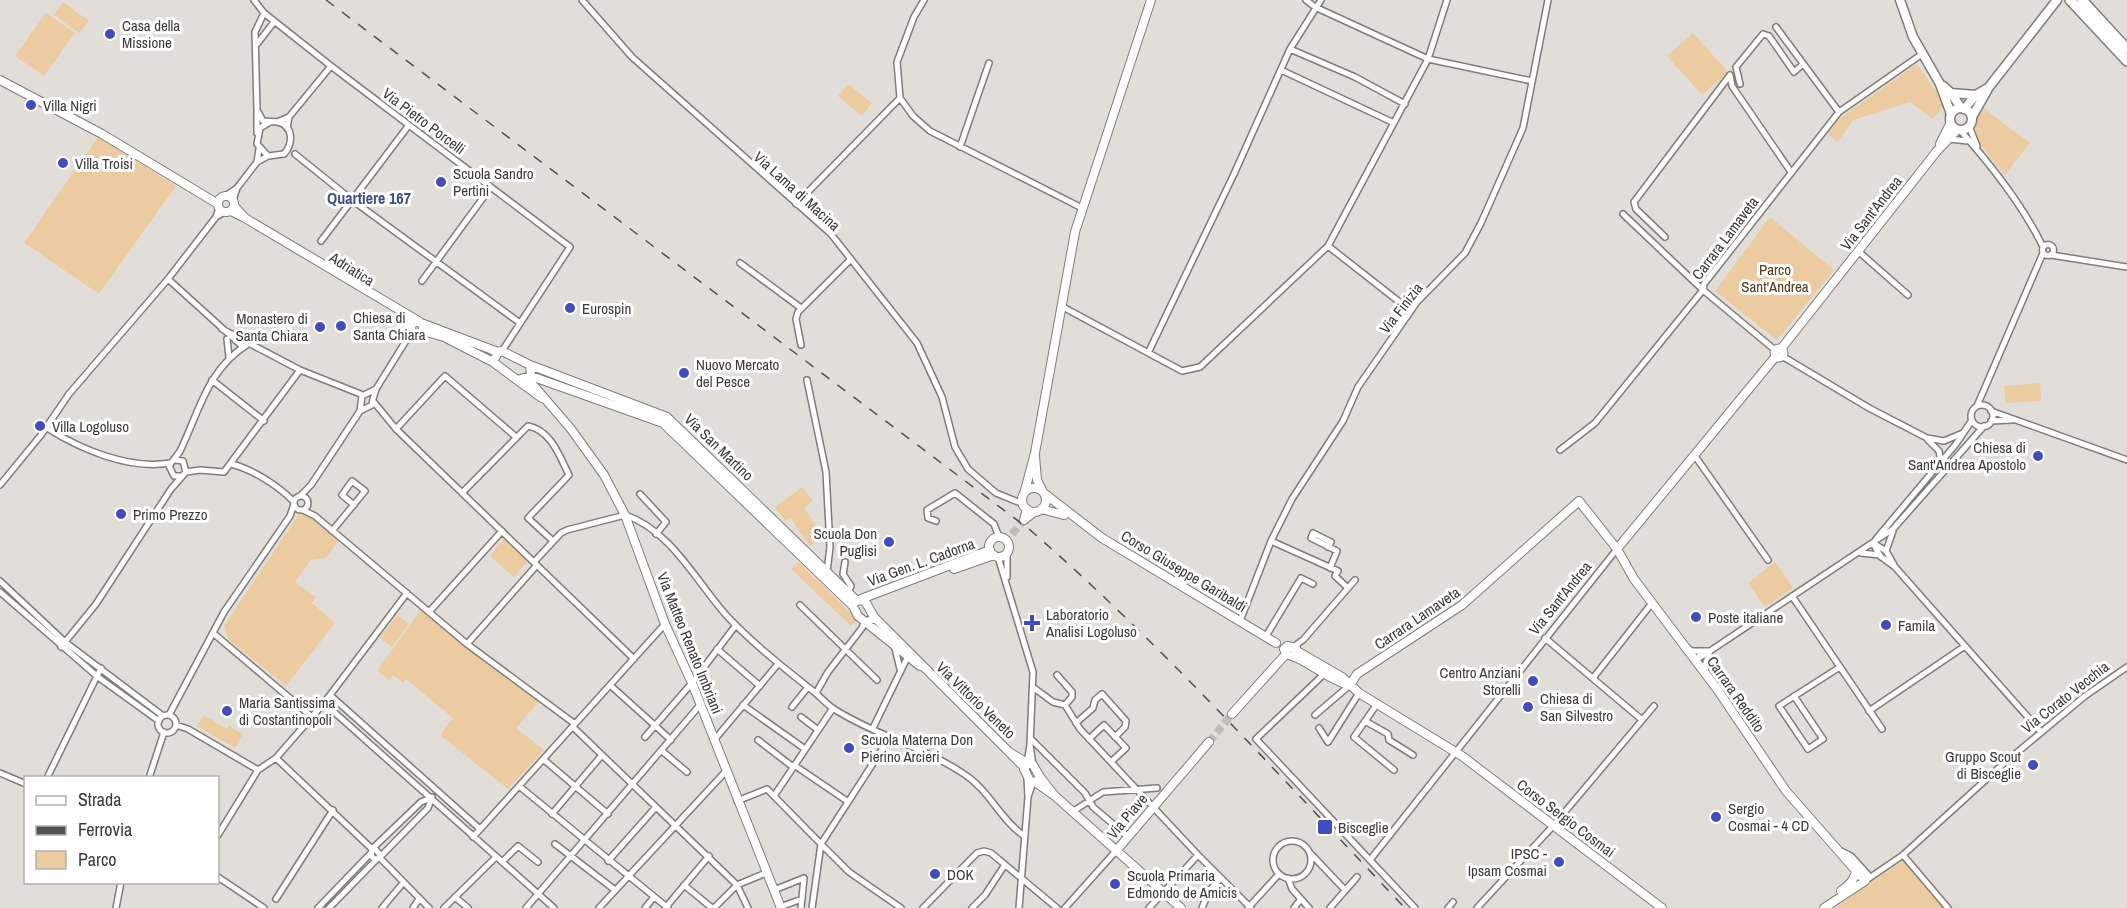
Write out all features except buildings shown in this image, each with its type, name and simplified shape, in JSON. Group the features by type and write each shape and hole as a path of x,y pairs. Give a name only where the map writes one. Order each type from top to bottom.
{"highway":[{"path":"2076,2 2127,49"},
{"path":"2076,2 2127,61"}],"main road":[{"path":"1900,0 1904,17 1940,84 1951,114"},
{"name":"Via Sant'Andrea","path":"1989,87 1951,114 1962,125 2057,0"},
{"path":"1940,84 1951,93 1962,108 1962,125"},
{"path":"1951,93 1976,95"}],"street":[{"name":"Via Pietro Porcelli","path":"254,0 274,22 570,247 520,323"},
{"name":"Via Lama di Macina","path":"582,0 632,57 831,234 917,343 942,397 955,447 968,469 996,493 1031,508"},
{"path":"924,0 914,17 897,62 900,98 913,116 930,131 1083,208"},
{"path":"1035,453 1037,480 1044,493 1045,504 1031,508 1024,494 1035,453 1075,232 1150,0"},
{"path":"1306,0 1315,7 1428,59 1532,81"},
{"path":"1149,351 1234,174 1290,49 1321,0"},
{"path":"1061,306 1149,351 1182,371 1200,367 1328,246 1428,59 1447,0"},
{"name":"Via Finizia","path":"1240,621 1271,541 1292,499 1343,421 1358,387 1411,311 1466,253 1523,128 1548,0"},
{"path":"257,162 259,149 255,32 264,13"},
{"path":"257,44 274,22"},
{"path":"1776,27 1839,112"},
{"path":"1740,84 1736,67 1762,34 1769,36 1794,72 1803,64"},
{"path":"1290,49 1355,76 1405,104"},
{"name":"Carrara Lamaveta","path":"1560,450 1595,423 1703,290 1704,284 1839,112 1922,54"},
{"path":"960,147 989,63"},
{"path":"331,66 289,117 287,128 295,154 352,200 520,323 493,362"},
{"path":"1281,70 1394,123"},
{"path":"1665,237 1636,209 1634,202 1730,75 1732,86 1791,172"},
{"path":"0,80 226,204"},
{"path":"796,204 900,98"},
{"path":"257,110 259,117 287,128"},
{"path":"257,133 274,122 289,117"},
{"path":"321,241 409,125"},
{"path":"1962,125 1970,141 1977,148"},
{"path":"1962,125 2048,251 2127,267"},
{"name":"Via Sant'Andrea","path":"1937,151 1962,125"},
{"name":"Via Sant'Andrea","path":"1370,860 1617,549 1779,353 1937,151 1962,125"},
{"path":"1950,139 1970,141"},
{"path":"284,154 291,145"},
{"path":"259,149 268,156"},
{"path":"0,485 47,428 69,394 168,279 257,162 268,156 295,154"},
{"path":"422,281 491,187"},
{"path":"226,204 237,188"},
{"name":"Adriatica","path":"226,204 244,218 416,329 444,337 493,362 548,402"},
{"path":"1623,214 1703,290 1779,353 1869,408 1927,438 1944,441 1963,433"},
{"path":"1328,246 1411,311"},
{"path":"1858,251 1908,295"},
{"path":"1873,543 1941,462 1972,420 1972,411 1977,406 2039,265 2048,251"},
{"path":"801,345 796,319 801,308 850,260"},
{"path":"740,263 801,308"},
{"path":"168,279 222,329 245,346 352,392 371,403 634,658"},
{"path":"222,329 230,343 229,357"},
{"path":"159,721 166,715 224,612 290,516 297,500 311,485 360,411 371,403 376,389 416,329"},
{"name":"Adriatica","path":"416,329 500,352 530,365"},
{"path":"171,489 172,462 182,447 198,404 229,357 245,346"},
{"path":"530,365 530,377 548,402"},
{"name":"Via San Martino","path":"530,365 667,417 857,602"},
{"path":"158,465 171,473 184,474 200,470 224,472 300,370"},
{"path":"396,429 445,376 516,437"},
{"path":"517,380 530,377"},
{"name":"Via San Martino","path":"530,377 549,381 652,418 672,430 857,602"},
{"path":"212,380 264,421"},
{"path":"807,380 826,472 830,547 827,572"},
{"path":"539,390 549,381"},
{"path":"1985,386 1983,397 1989,409 1991,421"},
{"path":"360,411 363,398 376,389"},
{"path":"363,398 371,403"},
{"name":"Via Matteo Renato Imbriani","path":"548,402 571,429 604,475 625,515 665,624 692,682 780,908"},
{"path":"1977,406 2127,460"},
{"path":"1696,660 1702,653 1710,651 1861,553 1893,529 1984,426 1998,418 2019,421"},
{"path":"1972,420 1977,425 1984,426"},
{"path":"462,493 528,426 536,427 553,444 569,475 528,518 553,541"},
{"path":"47,428 76,445 138,463 158,465 184,462 200,470"},
{"path":"1927,438 1939,451 1941,462"},
{"path":"61,647 96,604 171,489 184,474 182,447"},
{"path":"1695,456 1768,560"},
{"path":"231,464 249,471 297,500 308,502"},
{"path":"332,531 354,505 365,491 352,481 342,495 354,505"},
{"path":"290,516 302,510 308,502 311,485"},
{"path":"1024,494 1033,488 1044,493"},
{"path":"936,521 928,518 927,510 955,493 994,524 1004,540 1007,554 1006,581 1010,603 1033,672 1034,688 1028,766 1029,820 1024,836 1019,908"},
{"name":"Corso Giuseppe Garibaldi","path":"1044,493 1079,522"},
{"path":"640,494 666,522 656,534"},
{"path":"297,500 302,510 315,516 467,644 574,726 737,885 748,908"},
{"name":"Carrara Lamaveta","path":"1350,685 1357,674 1462,605 1579,501"},
{"name":"Carrara Reddito","path":"1579,501 1617,549 1624,566 1696,660 1786,791 1868,879"},
{"path":"308,502 315,516"},
{"name":"Corso Giuseppe Garibaldi","path":"1031,508 1054,511 1079,522 1276,643 1342,676 1359,693 1454,752"},
{"path":"467,644 553,541 567,530 625,515 656,534 688,564 718,606 778,664 833,708 973,780 1024,836"},
{"path":"1886,551 1893,529"},
{"path":"429,612 502,531"},
{"path":"1004,540 991,542 1006,581"},
{"path":"1271,541 1338,572 1335,576 1348,588"},
{"path":"1873,543 1886,551 1895,567 2041,732"},
{"path":"1873,543 1880,556 1895,567"},
{"path":"1328,547 1337,551 1330,568"},
{"path":"1861,553 1880,556"},
{"path":"994,554 1007,554"},
{"name":"Via Gen. L. Cadorna","path":"857,602 994,554"},
{"name":"Via Gen. L. Cadorna","path":"870,608 881,595 994,554"},
{"path":"844,562 843,574 851,586 848,593"},
{"path":"1266,636 1301,578 1313,584"},
{"path":"1232,714 1303,640 1355,580"},
{"path":"0,581 65,642 176,721 176,725"},
{"path":"0,592 98,678 159,721 164,732 149,776"},
{"path":"219,833 258,770 276,758 324,703 407,593"},
{"path":"1792,596 1882,729"},
{"path":"816,693 845,649 869,620 870,608 857,602 853,611 869,620"},
{"path":"1593,678 1652,603"},
{"path":"800,605 877,680"},
{"name":"Via Vittorio Veneto","path":"869,620 895,648 909,654"},
{"name":"Via Vittorio Veneto","path":"869,620 909,654 1009,752 1028,766"},
{"path":"473,837 665,624"},
{"path":"645,737 736,625"},
{"path":"213,633 312,717"},
{"path":"1545,639 1641,719"},
{"path":"1869,711 1965,646"},
{"path":"895,648 901,671"},
{"path":"1687,648 1692,651 1710,651"},
{"path":"717,649 760,686"},
{"name":"Corso Giuseppe Garibaldi","path":"1290,651 1337,682 1350,685"},
{"path":"1706,674 1705,664 1710,651"},
{"path":"873,728 909,654"},
{"path":"715,739 778,664"},
{"path":"1794,696 1822,740 1808,748 1779,706 1794,696 1840,667"},
{"name":"Via Corato Vecchia","path":"1822,908 1904,855 2041,732 2085,696 2127,667"},
{"path":"48,776 101,668"},
{"path":"1324,674 1256,738 1415,908"},
{"path":"1057,675 1072,692 1072,697 1065,705"},
{"path":"610,684 671,740"},
{"path":"1315,715 1350,685"},
{"path":"792,707 808,687"},
{"path":"1034,688 1053,702 1065,705 1089,739 1197,855 1250,907 1279,874"},
{"path":"1319,728 1328,742 1359,693"},
{"path":"1076,723 1093,708 1095,700 1102,694 1126,721 1125,727 1115,737"},
{"path":"330,695 480,830"},
{"path":"324,703 554,908"},
{"path":"1377,704 1354,737 1394,770"},
{"path":"526,908 573,856 700,705"},
{"path":"743,705 805,749"},
{"path":"1478,908 1553,826 1654,706"},
{"path":"774,796 833,708"},
{"path":"801,717 818,730"},
{"path":"1365,721 1388,734 1389,740 1413,755"},
{"path":"164,732 173,730 176,725"},
{"path":"176,725 188,729 258,770"},
{"path":"1089,739 1104,725 1126,748 1112,762"},
{"path":"812,908 821,844 890,737"},
{"path":"758,741 847,801"},
{"name":"Via Piave","path":"1065,908 1209,742"},
{"path":"1031,743 1089,800 1093,807 1126,836"},
{"path":"379,752 385,745"},
{"path":"662,751 687,772"},
{"name":"Corso Sergio Cosmai","path":"1454,752 1662,908"},
{"path":"552,814 602,755"},
{"path":"276,758 333,810 429,908"},
{"path":"543,759 608,814"},
{"path":"1028,766 1036,781 1181,908"},
{"path":"599,908 727,770"},
{"path":"1,776 24,783"},
{"path":"1028,797 1036,781"},
{"path":"519,786 584,842 667,907 709,856"},
{"path":"1072,812 1102,792 1157,788"},
{"path":"737,801 767,789 849,872 901,908"},
{"path":"318,908 421,802 438,792"},
{"path":"329,908 428,808 431,798"},
{"path":"608,861 656,807"},
{"path":"276,899 333,810"},
{"path":"1309,908 1288,879 1279,874 1273,861 1277,848 1282,843 1295,841 1307,846 1345,890"},
{"path":"555,844 615,890"},
{"path":"502,862 518,846 538,862"},
{"path":"922,908 977,853 984,850 991,853 1057,908"},
{"name":"Carrara Reddito","path":"1840,850 1851,856 1868,879"},
{"path":"1288,879 1305,874 1311,864 1310,852"},
{"path":"1149,908 1197,855"},
{"path":"1904,855 1948,908"},
{"path":"444,908 496,857"},
{"path":"972,908 1004,866"},
{"path":"1822,908 1850,885 1856,874 1856,868"},
{"path":"684,885 713,908 720,905 737,885 766,873"},
{"path":"1330,908 1357,877"},
{"path":"219,878 264,908"},
{"path":"774,890 804,878 801,908"},
{"path":"1202,908 1209,891 1221,878"},
{"path":"382,908 403,882"},
{"path":"116,908 121,884"},
{"path":"338,888 343,894"},
{"path":"455,897 468,908"},
{"path":"645,908 654,897"},
{"path":"1294,908 1301,898"},
{"path":"413,908 419,899"},
{"path":"780,908 802,899"},
{"path":"1448,908 1453,902"},
{"path":"977,903 984,908"}],"green space":[{"path":"63,2 89,21 79,33 54,15"},
{"path":"46,13 75,33 44,76 15,56"},
{"path":"1693,33 1728,72 1702,95 1667,56"},
{"path":"1917,64 1945,104 1933,119 1910,102 1853,120 1838,142 1828,134 1839,119"},
{"path":"848,84 872,103 862,116 838,96"},
{"path":"1982,107 2030,143 2005,175 1985,151 1976,134 1977,116"},
{"path":"98,137 176,186 99,294 24,243"},
{"name":"Parco Sant'Andrea","path":"1770,217 1834,270 1777,340 1715,291"},
{"path":"2040,383 2041,401 2006,403 2004,386"},
{"path":"802,487 813,501 804,508 824,536 810,546 790,518 785,521 775,507"},
{"path":"306,513 339,541 326,558 311,560 295,582 316,597 312,603 335,623 286,686 228,639 224,626 299,514"},
{"path":"504,539 529,560 514,577 490,556"},
{"path":"798,562 858,620 851,626 791,569"},
{"path":"1775,562 1793,588 1765,607 1748,583"},
{"path":"423,607 541,699 516,728 544,750 508,789 440,735 453,718 406,679 403,683 393,675 390,680 377,671"},
{"path":"397,615 409,624 392,647 380,638"},
{"path":"204,715 227,729 229,726 243,734 235,748 197,726"},
{"path":"1904,860 1947,908 1835,908"}],"tunnel":[{"path":"1012,534 1024,520"},
{"path":"1209,742 1232,714"}],"railway":[{"path":"326,0 1029,529 1175,666 1405,908"}],"place":[{"name":"Casa della Missione","path":"110,34"},
{"name":"Villa Nigri","path":"31,105"},
{"name":"Villa Troisi","path":"63,163"},
{"name":"Scuola Sandro Pertini","path":"441,182"},
{"name":"Eurospin","path":"570,308"},
{"name":"Chiesa di Santa Chiara","path":"341,326"},
{"name":"Monastero di Santa Chiara","path":"320,327"},
{"name":"Nuovo Mercato del Pesce","path":"684,373"},
{"name":"Villa Logoluso","path":"40,426"},
{"name":"Chiesa di Sant'Andrea Apostolo","path":"2038,456"},
{"name":"Primo Prezzo","path":"121,514"},
{"name":"Scuola Don Puglisi","path":"889,542"},
{"name":"Poste italiane","path":"1696,617"},
{"name":"Laboratorio Analisi Logoluso","path":"1032,623"},
{"name":"Famila","path":"1886,625"},
{"name":"Centro Anziani Storelli","path":"1533,681"},
{"name":"Chiesa di San Silvestro","path":"1528,707"},
{"name":"Maria Santissima di Costantinopoli","path":"227,711"},
{"name":"Scuola Materna Don Pierino Arcieri","path":"849,748"},
{"name":"Gruppo Scout di Bisceglie","path":"2033,765"},
{"name":"Sergio Cosmai - 4 CD","path":"1716,817"},
{"name":"Bisceglie","path":"1325,827"},
{"name":"IPSC - Ipsam Cosmai","path":"1559,862"},
{"name":"DOK","path":"935,874"},
{"name":"Scuola Primaria Edmondo de Amicis","path":"1115,884"}],"district":[{"name":"Quartiere 167","path":"369,198"}]}
